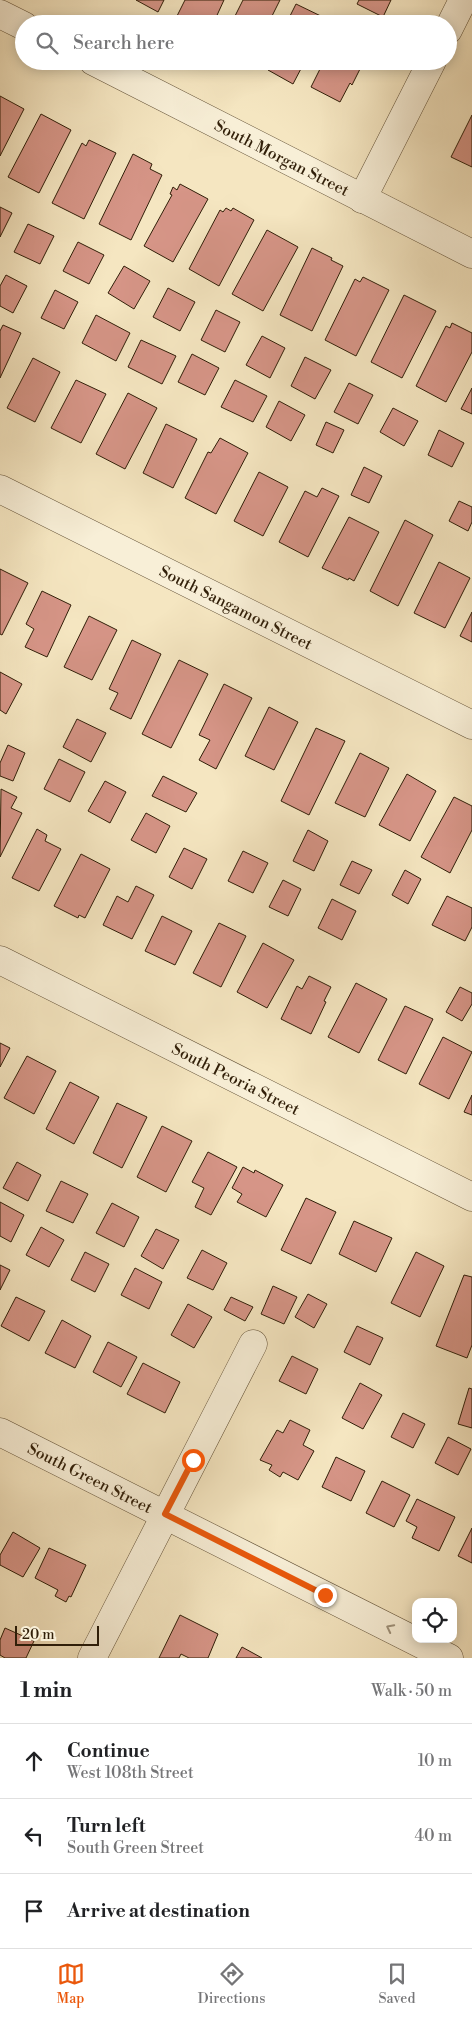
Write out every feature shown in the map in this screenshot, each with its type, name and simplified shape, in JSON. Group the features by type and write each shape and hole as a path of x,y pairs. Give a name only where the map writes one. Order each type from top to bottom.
{"street":[{"path":"456,15 463,0"},
{"path":"0,14 15,22"},
{"name":"South Morgan Street","path":"111,70 472,254"},
{"path":"362,199 427,70"},
{"name":"South Sangamon Street","path":"0,489 472,725"},
{"name":"South Peoria Street","path":"0,960 472,1197"},
{"path":"92,1658 253,1344"},
{"name":"South Green Street","path":"0,1432 449,1658"}],"building":[{"path":"136,0 164,0 158,12"},
{"path":"185,0 224,0 217,15 178,15"},
{"path":"243,0 280,0 272,15 236,15"},
{"path":"359,0 391,0 384,15 379,15 357,4"},
{"path":"296,4 319,15 290,15"},
{"path":"268,70 300,70 293,84"},
{"path":"320,70 360,70 340,102 311,87"},
{"path":"0,96 24,109 0,156"},
{"path":"41,114 71,130 39,193 8,177"},
{"path":"472,115 472,167 451,157"},
{"path":"89,140 116,153 84,219 52,203 82,143 86,146"},
{"path":"133,154 152,164 150,169 162,175 131,240 99,224"},
{"path":"180,184 208,199 173,262 144,246 172,195 170,194 173,187 177,190"},
{"path":"0,207 12,213 0,237"},
{"path":"226,208 231,211 233,208 254,220 219,286 189,269 220,210 223,212"},
{"path":"28,224 54,236 40,264 14,252"},
{"path":"267,230 298,247 263,311 232,294"},
{"path":"78,242 104,255 89,284 63,271"},
{"path":"312,248 343,266 312,331 280,315"},
{"path":"124,266 150,281 134,309 108,293"},
{"path":"6,275 27,286 13,313 0,306 0,286"},
{"path":"363,277 389,290 356,356 325,340 355,279 360,282"},
{"path":"168,288 195,302 180,331 153,317"},
{"path":"55,290 78,302 64,329 41,318"},
{"path":"404,295 436,311 402,378 371,362"},
{"path":"216,310 240,322 225,352 201,340"},
{"path":"96,315 130,333 116,361 82,343"},
{"path":"452,323 472,333 472,352 446,402 416,386 446,326 450,328"},
{"path":"3,325 21,333 0,378 0,331"},
{"path":"262,336 285,348 270,378 246,365"},
{"path":"141,340 176,356 162,384 128,367"},
{"path":"192,354 219,368 205,395 178,382"},
{"path":"305,357 331,370 315,399 291,386"},
{"path":"33,358 60,372 35,422 7,408"},
{"path":"76,380 106,394 81,443 51,428"},
{"path":"235,380 267,396 253,422 221,407"},
{"path":"349,383 373,395 358,424 334,412"},
{"path":"472,388 472,414 461,409"},
{"path":"128,393 157,408 125,469 96,454"},
{"path":"279,401 305,415 291,441 266,427"},
{"path":"393,408 418,421 404,446 380,432"},
{"path":"326,422 344,430 333,453 316,445"},
{"path":"166,424 197,439 173,488 143,473"},
{"path":"439,430 464,443 452,467 428,455"},
{"path":"220,438 248,453 216,514 185,498 208,452 211,453"},
{"path":"364,467 382,476 369,503 351,495"},
{"path":"259,472 288,487 263,536 234,521"},
{"path":"322,488 339,496 308,557 279,542 305,491 317,497"},
{"path":"459,501 472,507 472,522 468,531 449,521"},
{"path":"349,517 379,532 354,581 322,568"},
{"path":"405,520 433,535 398,606 370,591"},
{"path":"439,562 470,578 445,628 414,613"},
{"path":"0,569 28,583 2,635 0,634"},
{"path":"42,591 71,605 47,657 25,647 34,629 26,624"},
{"path":"472,612 472,642 460,636"},
{"path":"89,616 117,630 92,680 64,667"},
{"path":"132,640 161,654 131,719 110,709 118,693 109,689"},
{"path":"179,660 208,674 171,748 142,734"},
{"path":"0,672 22,684 6,714 0,710"},
{"path":"224,684 252,698 216,769 199,760 210,740 199,735"},
{"path":"269,707 298,722 274,770 245,756"},
{"path":"77,719 106,733 91,762 63,747"},
{"path":"316,728 345,741 309,815 281,801"},
{"path":"8,745 25,753 13,781 0,776 0,763"},
{"path":"360,753 389,768 365,817 335,803"},
{"path":"59,759 85,772 70,802 44,789"},
{"path":"407,774 436,791 410,841 379,825"},
{"path":"163,776 197,793 186,812 152,796"},
{"path":"105,781 126,792 110,823 88,811"},
{"path":"1,789 17,797 11,808 22,813 0,857"},
{"path":"454,797 472,806 472,830 450,873 421,857"},
{"path":"146,813 170,826 156,853 131,840"},
{"path":"37,829 47,835 45,841 61,849 39,891 12,878"},
{"path":"308,830 328,841 314,871 293,861"},
{"path":"184,848 207,859 192,889 169,877"},
{"path":"243,851 268,863 253,893 228,881"},
{"path":"81,854 110,869 85,918 79,915 78,918 54,906"},
{"path":"352,861 372,870 359,894 340,885"},
{"path":"405,870 421,879 408,904 392,895"},
{"path":"283,880 301,889 288,916 269,907"},
{"path":"136,886 154,895 132,939 103,925 117,896 128,902"},
{"path":"447,896 472,908 472,927 465,941 432,925"},
{"path":"332,899 356,911 342,940 318,928"},
{"path":"162,916 192,931 175,965 145,951"},
{"path":"219,923 246,936 221,987 193,973"},
{"path":"263,943 294,960 267,1008 237,992"},
{"path":"309,976 331,987 311,1034 281,1019 297,986 302,989"},
{"path":"356,983 387,999 359,1053 328,1037"},
{"path":"460,987 472,993 472,1004 462,1021 446,1012"},
{"path":"405,1006 433,1019 406,1074 378,1060"},
{"path":"443,1037 472,1052 449,1099 419,1084"},
{"path":"0,1043 10,1048 0,1067"},
{"path":"27,1056 56,1071 34,1114 4,1098"},
{"path":"70,1082 99,1097 74,1144 46,1129"},
{"path":"472,1095 472,1115 464,1112"},
{"path":"117,1103 147,1117 122,1168 93,1153"},
{"path":"162,1126 192,1141 166,1192 137,1177"},
{"path":"208,1152 237,1167 211,1215 195,1207 204,1188 192,1182"},
{"path":"17,1162 41,1175 28,1201 3,1188"},
{"path":"243,1167 254,1173 255,1170 283,1185 266,1217 237,1202 242,1194 232,1188"},
{"path":"61,1181 88,1194 73,1223 46,1211"},
{"path":"306,1198 336,1212 311,1264 281,1250"},
{"path":"0,1202 24,1215 11,1242 0,1236"},
{"path":"112,1203 139,1217 124,1247 96,1233"},
{"path":"354,1221 392,1238 376,1272 339,1254"},
{"path":"41,1227 64,1240 49,1267 26,1255"},
{"path":"156,1229 179,1240 163,1269 141,1256"},
{"path":"202,1250 227,1263 213,1290 187,1278"},
{"path":"85,1252 109,1264 95,1292 71,1280"},
{"path":"416,1252 444,1266 420,1317 391,1303"},
{"path":"0,1265 10,1270 0,1290"},
{"path":"135,1268 162,1282 149,1309 121,1295"},
{"path":"464,1275 472,1277 472,1345 467,1358 436,1346"},
{"path":"273,1286 297,1297 284,1324 261,1314"},
{"path":"308,1294 327,1304 314,1328 295,1317"},
{"path":"16,1297 45,1311 29,1341 1,1326"},
{"path":"231,1297 253,1307 245,1321 224,1310"},
{"path":"188,1304 212,1317 194,1348 171,1335"},
{"path":"62,1320 91,1336 75,1368 45,1353"},
{"path":"357,1326 383,1338 370,1365 344,1352"},
{"path":"108,1342 137,1357 121,1387 93,1372"},
{"path":"292,1356 318,1369 306,1394 279,1381"},
{"path":"143,1363 180,1382 165,1413 127,1394"},
{"path":"360,1383 382,1395 363,1429 342,1418"},
{"path":"469,1388 472,1389 472,1428 458,1424"},
{"path":"403,1413 425,1424 413,1448 391,1437"},
{"path":"290,1420 310,1430 303,1445 314,1451 298,1480 283,1472 280,1477 269,1470 272,1465 260,1460 277,1430 283,1433"},
{"path":"448,1437 471,1449 458,1475 435,1463"},
{"path":"336,1457 365,1471 351,1501 322,1487"},
{"path":"382,1481 410,1495 394,1527 366,1513"},
{"path":"417,1499 455,1517 439,1551 412,1538 417,1527 406,1521"},
{"path":"472,1528 472,1563 458,1556"},
{"path":"13,1532 40,1548 23,1577 0,1565 0,1555"},
{"path":"49,1548 86,1565 71,1597 69,1596 66,1602 55,1596 58,1590 35,1578"},
{"path":"180,1615 218,1634 208,1658 189,1658 181,1654 179,1658 159,1658"},
{"path":"5,1628 34,1641 26,1658 5,1658 0,1655 0,1640"},
{"path":"242,1647 262,1658 236,1658"}],"route":[{"path":"193,1460 165,1514 325,1595"}]}
